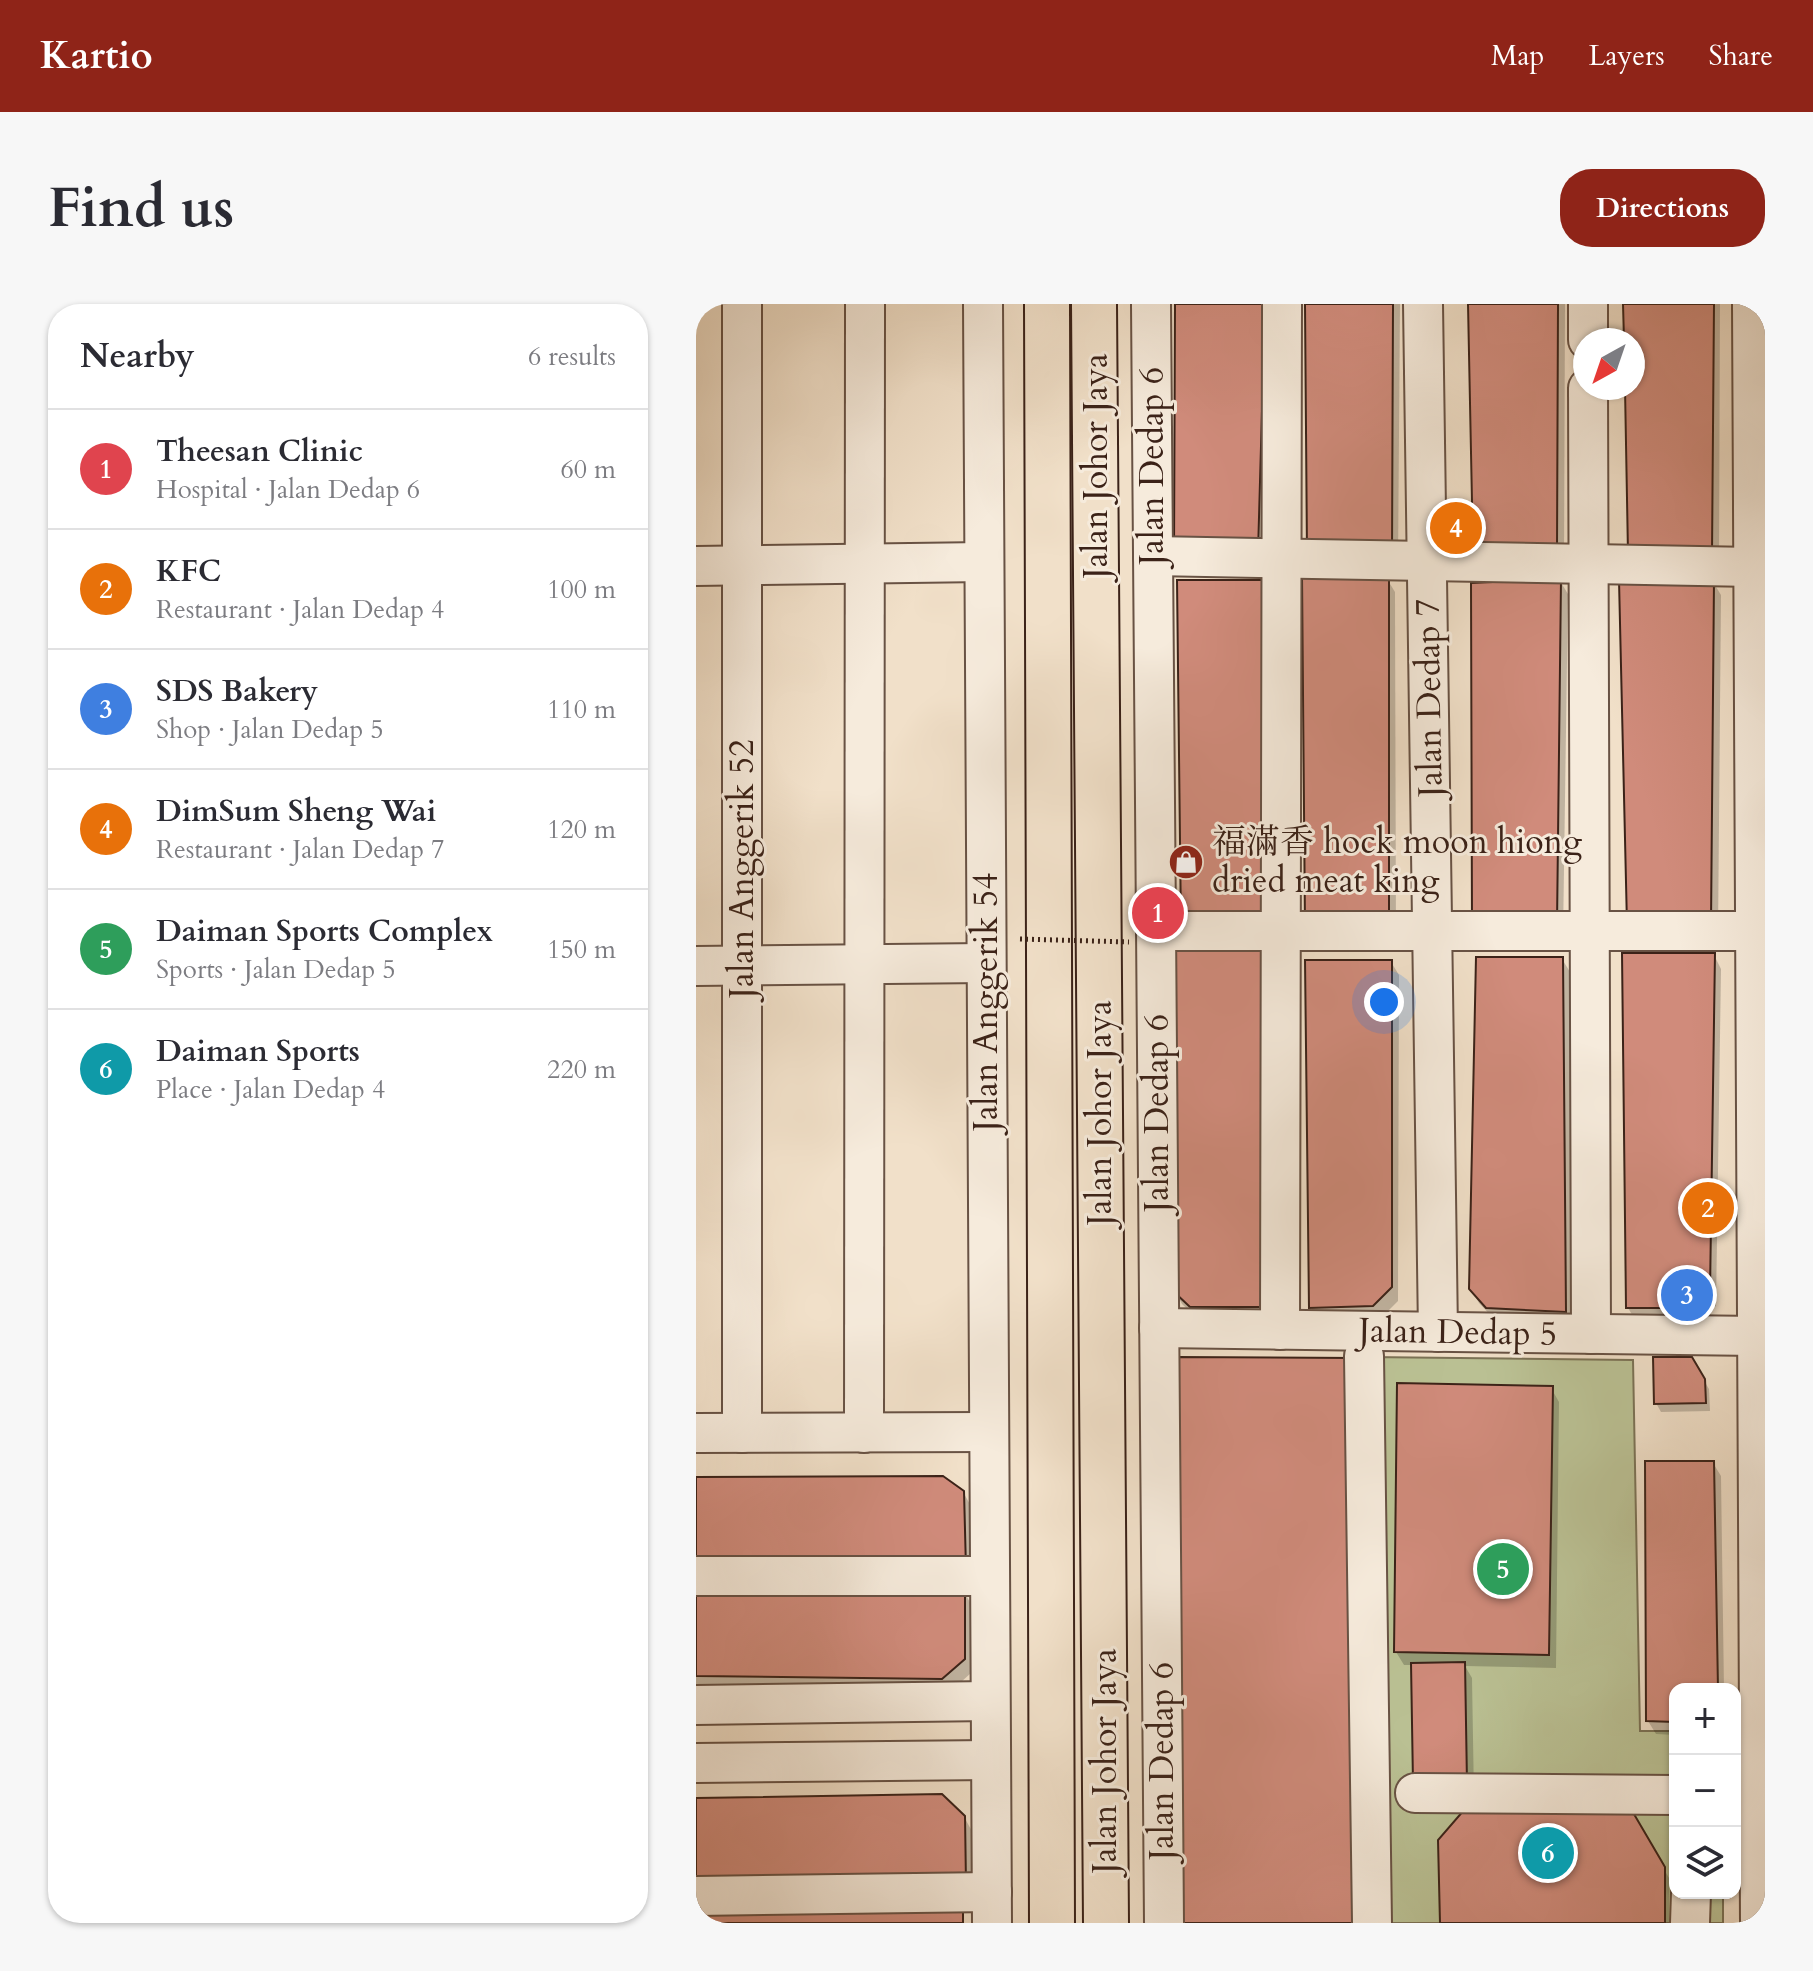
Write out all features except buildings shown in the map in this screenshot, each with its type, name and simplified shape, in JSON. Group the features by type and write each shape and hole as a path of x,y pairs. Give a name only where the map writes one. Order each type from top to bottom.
{"main road":[{"name":"Jalan Johor Jaya","path":"1047,304 1052,1923"},
{"name":"Jalan Johor Jaya","path":"1094,304 1106,1923"}],"street":[{"name":"Jalan Anggerik 52","path":"742,304 742,1433"},
{"path":"864,1433 865,304"},
{"name":"Jalan Anggerik 54","path":"983,304 992,1908"},
{"name":"Jalan Dedap 6","path":"1151,304 1153,556 1142,936 1159,1328 1164,1923"},
{"path":"1280,1330 1282,304"},
{"name":"Jalan Dedap 7","path":"1423,304 1438,1332"},
{"path":"1588,304 1588,328"},
{"path":"1756,325 1753,567 1760,734 1755,931 1761,1112 1757,1336 1761,1484 1747,1796 1762,1907"},
{"path":"1588,400 1591,1334"},
{"path":"1153,556 1753,567"},
{"path":"696,566 984,562"},
{"path":"1142,936 1281,931 1755,931"},
{"path":"696,966 986,963"},
{"name":"Jalan Dedap 5","path":"1159,1328 1757,1336"},
{"path":"1364,1356 1372,1923"},
{"path":"696,1433 988,1432"},
{"path":"696,1576 989,1576"},
{"path":"696,1705 990,1701"},
{"path":"696,1763 990,1760"},
{"path":"1415,1793 1669,1795"},
{"path":"696,1896 992,1908"},
{"path":"1690,1923 1691,1899"}],"path":[{"path":"1020,939 1142,936"}],"green space":[{"path":"1369,1357 1633,1360 1640,1731 1669,1731 1669,1899 1723,1899 1723,1923 1371,1923"}],"place":[{"name":"DimSum Sheng Wai","path":"1456,528"},
{"name":"福滿香 hock moon hiong dried meat king","path":"1186,862"},
{"name":"Theesan Clinic","path":"1158,913"},
{"name":"KFC","path":"1708,1208"},
{"name":"SDS Bakery","path":"1687,1295"},
{"name":"Daiman Sports Complex","path":"1503,1569"},
{"name":"Daiman Sports","path":"1548,1853"}]}
